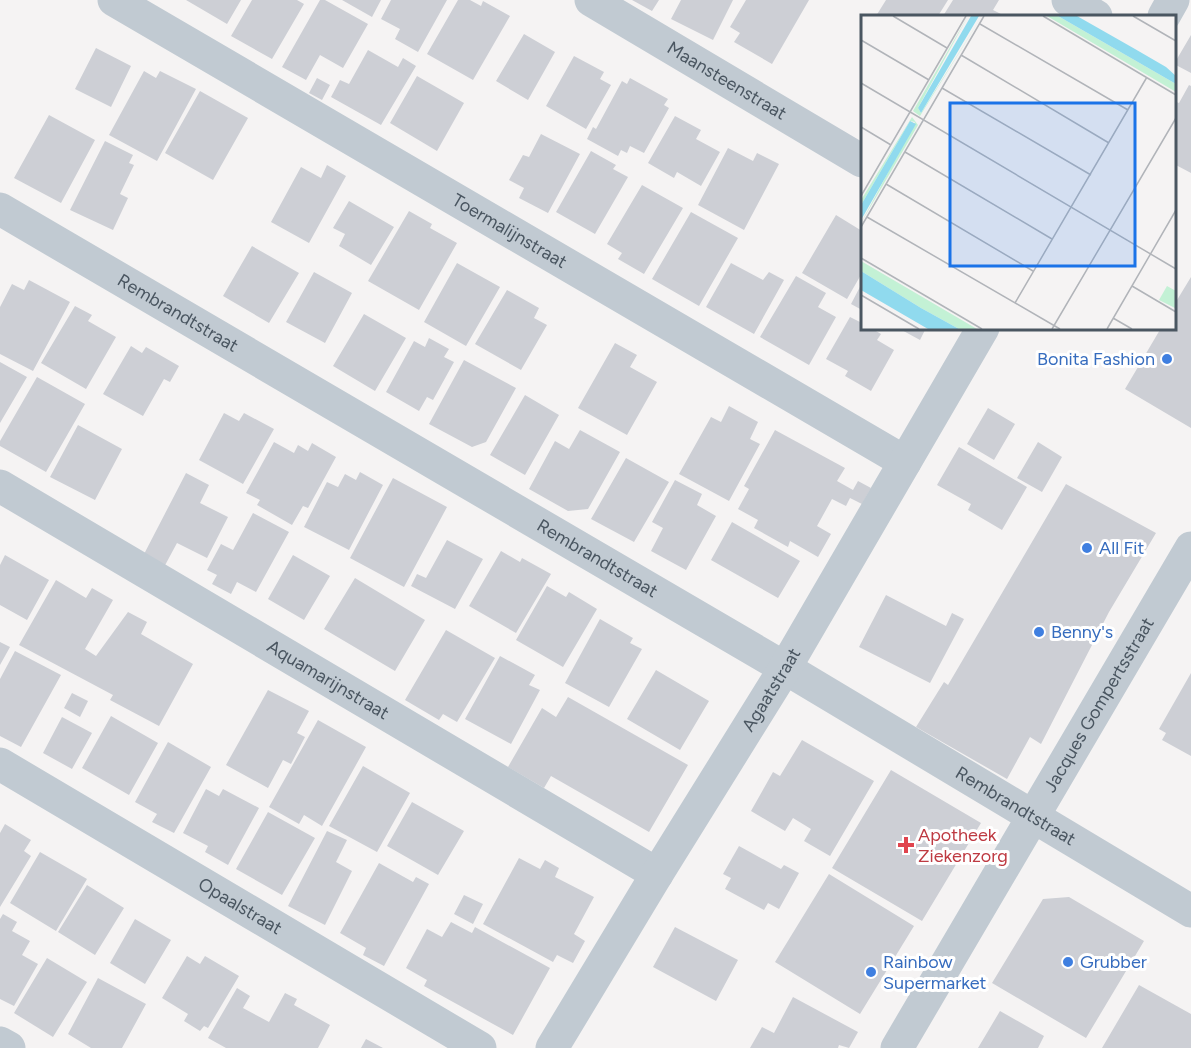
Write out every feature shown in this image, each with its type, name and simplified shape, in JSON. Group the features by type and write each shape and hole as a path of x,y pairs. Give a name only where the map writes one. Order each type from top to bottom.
{"street":[{"name":"Toermalijnstraat","path":"114,0 905,462"},
{"name":"Maansteenstraat","path":"591,0 861,160"},
{"path":"1068,0 1094,15"},
{"path":"1165,15 1173,0"},
{"name":"Rembrandtstraat","path":"0,209 785,668 1191,911"},
{"name":"Agaatstraat","path":"552,1048 657,873 785,668 982,330"},
{"name":"Aquamarijnstraat","path":"0,486 657,873"},
{"name":"Jacques Gompertsstraat","path":"897,1048 1191,548"},
{"name":"Opaalstraat","path":"0,764 480,1048"},
{"path":"0,1043 9,1048"}],"building":[{"path":"186,0 241,0 227,24"},
{"path":"252,0 297,0 304,4 272,59 231,36"},
{"path":"320,0 325,0 368,24 343,68 320,55 306,80 282,67"},
{"path":"342,0 381,0 372,17"},
{"path":"391,0 447,0 418,52 395,39 400,29 381,19"},
{"path":"458,0 470,0 481,6 483,1 510,16 473,80 427,54"},
{"path":"632,0 659,0 652,11"},
{"path":"681,0 733,0 713,40 671,19"},
{"path":"746,0 809,0 772,64 734,42 740,33 730,27"},
{"path":"886,0 948,0 939,15 877,15"},
{"path":"953,0 999,0 993,10 1003,15 944,15"},
{"path":"524,34 555,52 528,100 496,81"},
{"path":"1191,35 1191,73 1176,65 1176,61"},
{"path":"96,48 131,66 111,107 75,89"},
{"path":"368,50 398,67 403,58 416,66 381,125 331,97 340,80 349,84"},
{"path":"574,56 604,72 600,79 611,85 586,129 546,106"},
{"path":"144,71 156,78 160,71 196,89 157,161 109,135"},
{"path":"417,76 464,103 437,151 390,123"},
{"path":"317,78 330,85 322,100 309,93"},
{"path":"630,78 668,99 664,105 669,108 644,153 630,146 627,153 621,150 618,156 587,139 593,127 596,129 622,81 627,84"},
{"path":"1189,85 1191,86 1191,173 1176,165 1176,102 1179,103"},
{"path":"200,91 248,118 213,180 165,153"},
{"path":"49,115 95,140 61,203 14,178"},
{"path":"675,116 701,130 696,139 720,152 701,186 677,172 674,178 648,163"},
{"path":"541,134 580,154 548,213 519,198 524,188 509,180 523,155 529,157"},
{"path":"105,141 133,155 129,163 134,165 120,194 128,198 113,230 70,210"},
{"path":"728,148 753,161 757,153 779,164 744,230 698,205"},
{"path":"591,151 616,165 613,169 628,177 595,234 556,212"},
{"path":"327,165 346,176 309,243 271,222 301,167 321,178"},
{"path":"642,185 683,208 644,274 618,259 622,253 607,244"},
{"path":"349,201 394,227 371,265 339,246 345,234 333,228"},
{"path":"409,211 432,224 430,228 457,243 419,310 368,281"},
{"path":"691,212 738,238 699,306 652,279"},
{"path":"836,215 861,230 861,275 847,299 802,273"},
{"path":"252,246 299,273 269,323 223,296"},
{"path":"457,263 500,287 466,346 424,322"},
{"path":"731,263 763,280 769,272 784,280 754,334 706,307"},
{"path":"314,272 352,293 325,343 286,322"},
{"path":"796,276 826,293 818,307 836,317 809,365 760,337"},
{"name":"Bonita Fashion","path":"1191,277 1191,428 1125,389 1160,330 1176,330 1176,302"},
{"path":"29,280 70,302 33,371 0,354 0,307 12,284 24,290"},
{"path":"861,285 861,309 851,304"},
{"path":"507,290 539,308 534,318 547,325 521,370 475,344"},
{"path":"75,306 92,315 88,321 116,337 86,389 41,363"},
{"path":"364,314 406,338 375,391 333,366"},
{"path":"850,317 861,322 861,330 874,330 881,334 877,340 894,350 871,391 845,376 848,371 826,359"},
{"path":"902,330 925,330 920,340"},
{"path":"429,338 449,349 444,357 454,362 433,400 427,397 419,411 386,392 414,341 425,347"},
{"path":"615,343 637,355 630,367 657,382 627,435 578,408"},
{"path":"131,346 142,353 146,347 179,366 170,382 164,379 143,416 103,394"},
{"path":"464,360 516,388 486,442 472,447 429,424"},
{"path":"0,362 27,377 0,423"},
{"path":"37,377 85,404 46,472 0,446 0,441"},
{"path":"525,395 559,415 525,475 490,455"},
{"path":"729,406 758,422 750,439 760,444 729,501 679,474 711,417 721,422"},
{"path":"988,408 1015,424 994,460 967,444"},
{"path":"224,413 239,421 244,413 274,429 243,484 199,460"},
{"path":"78,425 122,449 95,500 50,477"},
{"path":"580,430 620,452 588,509 568,511 529,489 555,441 569,449"},
{"path":"775,430 845,468 837,481 853,490 858,481 871,488 862,504 850,498 846,506 832,499 817,526 831,534 818,557 790,541 788,547 754,528 758,520 738,509 749,489 744,486"},
{"path":"274,442 294,453 298,445 308,451 312,443 336,457 308,508 303,506 292,525 257,505 260,500 246,493"},
{"path":"1038,442 1062,457 1042,492 1017,478"},
{"path":"959,447 1027,487 1002,530 968,510 971,504 937,485"},
{"path":"626,458 669,482 634,542 591,519"},
{"path":"360,472 383,485 349,550 304,527 327,482 338,487 345,474 356,480"},
{"path":"186,473 209,485 200,503 228,517 207,558 177,543 163,569 142,558"},
{"path":"393,478 447,507 404,587 350,558"},
{"path":"675,480 702,494 697,505 716,516 686,570 651,551 663,528 652,522"},
{"path":"1066,484 1156,533 1109,612 1041,744 1030,737 1007,779 916,727 944,682 948,685"},
{"path":"253,513 289,532 256,592 237,582 231,594 212,584 217,575 207,570 221,544 233,550"},
{"path":"732,522 800,561 778,598 711,560"},
{"path":"447,540 483,559 455,609 411,586 417,574 426,578"},
{"path":"501,551 520,562 522,558 551,574 516,633 469,606"},
{"path":"5,555 49,580 27,620 0,605 0,565"},
{"path":"293,555 330,576 304,620 268,599"},
{"path":"355,578 425,620 395,671 324,629"},
{"path":"56,580 86,598 92,588 113,600 85,649 96,656 128,612 147,622 141,634 193,664 159,726 110,700 113,695 19,645"},
{"path":"547,586 566,597 569,592 597,609 563,667 516,640"},
{"path":"886,595 946,626 952,613 964,619 930,683 859,647"},
{"path":"600,619 633,638 630,643 642,649 609,707 565,683"},
{"path":"446,630 495,658 457,722 443,714 439,720 405,700"},
{"path":"0,642 10,647 0,665"},
{"path":"15,651 61,675 21,747 0,736 0,679"},
{"path":"500,656 535,675 529,685 540,690 511,744 465,719"},
{"path":"656,670 709,701 680,750 627,719"},
{"path":"1191,673 1191,756 1162,740 1166,733 1159,729"},
{"path":"268,690 309,711 297,733 305,737 291,764 283,760 268,788 226,765"},
{"path":"72,693 88,701 80,717 64,708"},
{"path":"568,697 688,765 649,832 551,776 544,788 508,767 542,708 556,717"},
{"path":"111,716 158,743 129,795 82,768"},
{"path":"62,717 92,733 72,769 43,753"},
{"path":"318,720 366,747 322,826 304,815 299,824 269,807"},
{"path":"802,740 874,781 830,856 804,841 811,829 793,818 785,831 751,811 773,772 780,776"},
{"path":"168,742 211,767 174,833 152,822 157,814 135,802"},
{"path":"363,766 410,793 377,852 329,826"},
{"name":"Apotheek Ziekenzorg","path":"891,770 981,823 922,921 832,868"},
{"path":"206,789 219,796 223,789 259,808 228,865 205,852 208,846 183,833"},
{"path":"412,802 464,831 438,875 387,846"},
{"path":"268,812 315,838 282,895 236,869"},
{"path":"5,824 31,840 24,851 31,856 0,907 0,833"},
{"path":"327,831 347,840 336,862 352,871 325,925 288,906"},
{"path":"739,846 781,869 784,865 799,873 779,909 768,903 764,910 725,889 731,878 723,874"},
{"path":"40,852 87,879 56,931 10,903"},
{"path":"519,858 540,869 545,860 559,868 555,877 594,897 574,934 585,941 573,963 557,955 553,962 483,924"},
{"path":"379,863 413,882 416,877 429,884 384,966 363,955 366,948 340,933"},
{"path":"829,874 914,926 860,1014 775,962"},
{"path":"87,885 124,908 95,955 58,932"},
{"path":"464,895 483,904 473,924 454,914"},
{"name":"Grubber","path":"1069,897 1144,941 1086,1038 992,983 1043,899"},
{"path":"3,914 17,922 12,931 30,941 22,955 38,964 14,1006 0,999 0,919"},
{"path":"135,919 171,940 145,984 110,963"},
{"path":"451,922 472,933 475,927 550,968 513,1035 424,986 427,980 406,968 427,929 442,937"},
{"path":"675,927 738,960 716,1001 653,967"},
{"path":"187,956 200,964 205,956 239,976 208,1028 204,1026 200,1031 184,1021 188,1014 162,998"},
{"path":"47,958 87,982 53,1037 14,1013"},
{"path":"98,978 146,1004 122,1048 91,1048 68,1034"},
{"path":"1139,985 1191,1014 1191,1048 1102,1048"},
{"path":"237,988 250,996 243,1008 269,1022 285,993 297,999 294,1005 330,1025 318,1048 226,1048 208,1038"},
{"path":"793,997 858,1032 849,1048 839,1045 838,1048 750,1048 762,1027 774,1033"},
{"path":"1000,1011 1044,1036 1038,1048 978,1048"},
{"path":"366,1039 383,1048 361,1048"}],"place":[{"name":"Bonita Fashion","path":"1167,359"},
{"name":"All Fit","path":"1087,548"},
{"name":"Benny's","path":"1039,632"},
{"name":"Apotheek Ziekenzorg","path":"906,845"},
{"name":"Grubber","path":"1068,962"},
{"name":"Rainbow Supermarket","path":"871,972"}]}
